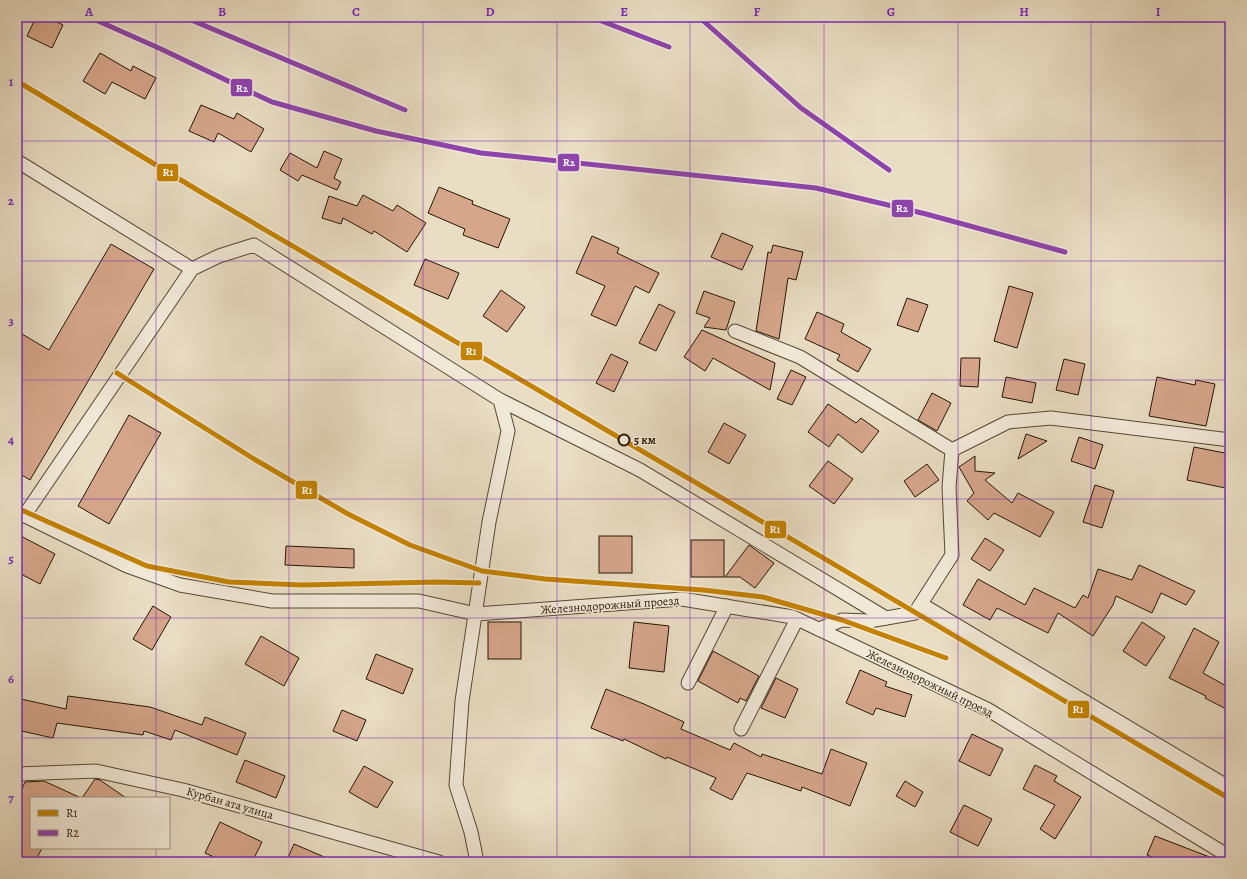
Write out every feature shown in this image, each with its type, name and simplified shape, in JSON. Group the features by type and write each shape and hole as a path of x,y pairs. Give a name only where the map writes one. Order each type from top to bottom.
{"street":[{"path":"17,161 192,269"},
{"path":"20,514 192,269 219,256 254,245 500,400 640,470 886,618"},
{"path":"735,330 800,357 952,450"},
{"path":"477,862 471,832 456,785 462,701 490,522 508,431 500,400"},
{"path":"952,450 1008,422 1051,418 1230,440"},
{"path":"819,629 842,620 869,621 915,613 952,555 949,487 952,450"},
{"name":"Железнодорожный проезд","path":"20,514 127,566 180,585 272,601 419,601 476,614 682,598 797,619 987,709 1230,857"},
{"path":"921,604 1230,788"},
{"path":"688,683 727,606"},
{"path":"741,729 797,619"},
{"name":"Курбан ата улица","path":"17,774 96,771 183,790 439,862"}],"building":[{"path":"36,17 47,17 63,25 52,48 27,36"},
{"path":"100,53 131,71 133,66 156,78 145,99 112,82 105,94 83,81"},
{"path":"201,105 234,119 237,113 264,129 251,152 218,133 214,142 189,131"},
{"path":"324,151 342,159 334,178 341,182 337,190 302,175 298,181 280,170 290,153 317,168"},
{"path":"439,187 473,201 472,204 510,219 498,248 463,235 465,229 428,213"},
{"path":"363,195 393,211 397,205 426,223 407,252 374,231 372,234 343,218 341,224 322,218 329,196 357,206"},
{"path":"722,233 753,246 742,270 711,257"},
{"path":"592,236 619,248 617,253 659,273 649,293 635,286 616,326 591,315 605,286 576,273"},
{"path":"111,244 154,269 30,480 17,472 17,331 49,350"},
{"path":"773,245 803,252 796,280 788,278 779,339 756,331 768,252 771,253"},
{"path":"425,259 459,273 448,299 414,285"},
{"path":"1009,286 1033,293 1017,348 994,341"},
{"path":"501,290 525,307 507,332 483,316"},
{"path":"704,291 735,302 726,330 704,327 710,318 696,313"},
{"path":"907,298 928,305 918,332 897,325"},
{"path":"659,304 675,312 656,351 639,343"},
{"path":"817,312 844,324 841,332 871,349 858,372 837,360 840,355 805,339"},
{"path":"702,330 775,363 770,390 713,358 705,371 684,357"},
{"path":"611,354 628,362 614,392 596,383"},
{"path":"961,358 980,358 978,387 960,386"},
{"path":"1064,359 1085,364 1078,395 1056,390"},
{"path":"791,370 806,377 792,405 777,399"},
{"path":"1006,377 1036,383 1032,403 1002,397"},
{"path":"1157,377 1195,385 1196,380 1215,384 1206,426 1149,416"},
{"path":"932,393 951,403 937,431 918,420"},
{"path":"828,404 856,423 861,418 879,431 862,453 838,434 829,447 808,432"},
{"path":"129,415 161,433 109,524 78,506"},
{"path":"724,423 746,435 729,464 708,452"},
{"path":"1026,434 1047,441 1018,459"},
{"path":"1079,437 1103,445 1095,469 1071,461"},
{"path":"1194,447 1230,454 1230,489 1187,480"},
{"path":"975,456 975,471 995,473 985,480 1012,503 1018,493 1054,512 1040,537 994,513 988,520 967,501 974,493 959,467"},
{"path":"828,461 853,479 834,504 809,486"},
{"path":"927,464 939,480 915,497 904,481"},
{"path":"1095,485 1114,491 1102,528 1083,522"},
{"path":"17,534 55,554 40,584 17,572"},
{"path":"599,536 632,536 632,573 599,573"},
{"path":"985,538 1004,550 990,571 971,559"},
{"path":"691,540 724,540 724,577 691,577"},
{"path":"749,545 774,563 755,588 740,577 725,577"},
{"path":"286,546 354,549 354,568 285,565"},
{"path":"1139,565 1195,591 1186,605 1161,593 1152,613 1116,596 1113,605 1093,636 1058,613 1048,633 997,608 990,620 963,605 978,579 1025,605 1034,588 1075,608 1083,595 1088,598 1098,569 1132,580"},
{"path":"153,606 171,617 152,650 133,639"},
{"path":"488,622 521,622 521,659 488,659"},
{"path":"634,622 669,626 664,672 629,668"},
{"path":"1142,622 1165,637 1146,666 1123,651"},
{"path":"1194,628 1219,642 1203,673 1230,688 1230,711 1205,698 1206,696 1169,678"},
{"path":"261,636 299,658 284,686 245,664"},
{"path":"713,651 759,676 746,701 740,698 738,703 698,681"},
{"path":"376,654 413,669 403,694 366,679"},
{"path":"860,670 887,682 885,686 912,695 905,717 876,708 873,715 846,703"},
{"path":"776,678 798,689 785,718 761,708"},
{"path":"606,689 684,722 681,729 730,750 734,743 761,757 762,754 822,774 831,749 867,763 850,806 802,787 801,791 747,773 732,800 710,789 716,778 667,757 666,759 624,739 623,741 591,728"},
{"path":"68,696 150,707 202,725 205,717 246,733 237,755 175,730 171,740 144,731 143,735 57,723 53,738 17,730 17,719 21,699 66,709"},
{"path":"342,710 366,720 357,741 333,731"},
{"path":"972,734 1003,749 990,776 959,761"},
{"path":"245,760 285,776 276,798 236,782"},
{"path":"1035,765 1057,776 1054,781 1081,797 1055,839 1040,829 1055,805 1023,789"},
{"path":"364,766 393,782 377,808 349,792"},
{"path":"95,779 100,780 125,797 83,797"},
{"path":"44,781 79,797 30,797 30,849 42,849 35,862 17,862 17,800 25,782"},
{"path":"905,781 923,792 915,807 896,796"},
{"path":"964,805 992,819 978,846 950,832"},
{"path":"220,822 262,842 252,862 225,862 205,853"},
{"path":"1155,836 1220,862 1164,862 1147,855"},
{"path":"294,844 336,862 286,862"}],"transit line":[{"name":"R2","path":"89,17 161,49 272,102 376,131 481,153 816,188 926,214 1065,252"},
{"name":"R2","path":"184,17 405,110"},
{"name":"R2","path":"591,17 669,47"},
{"name":"R2","path":"699,17 801,108 889,170"},
{"name":"R1","path":"17,81 199,191 744,511 1230,799"},
{"name":"R1","path":"117,373 254,459 348,514 410,545 482,571 545,579 703,590 763,597 842,620 946,658"},
{"name":"R1","path":"17,508 147,566 229,582 302,585 437,582 479,583"}],"place":[{"name":"5 км","path":"624,440"}]}
